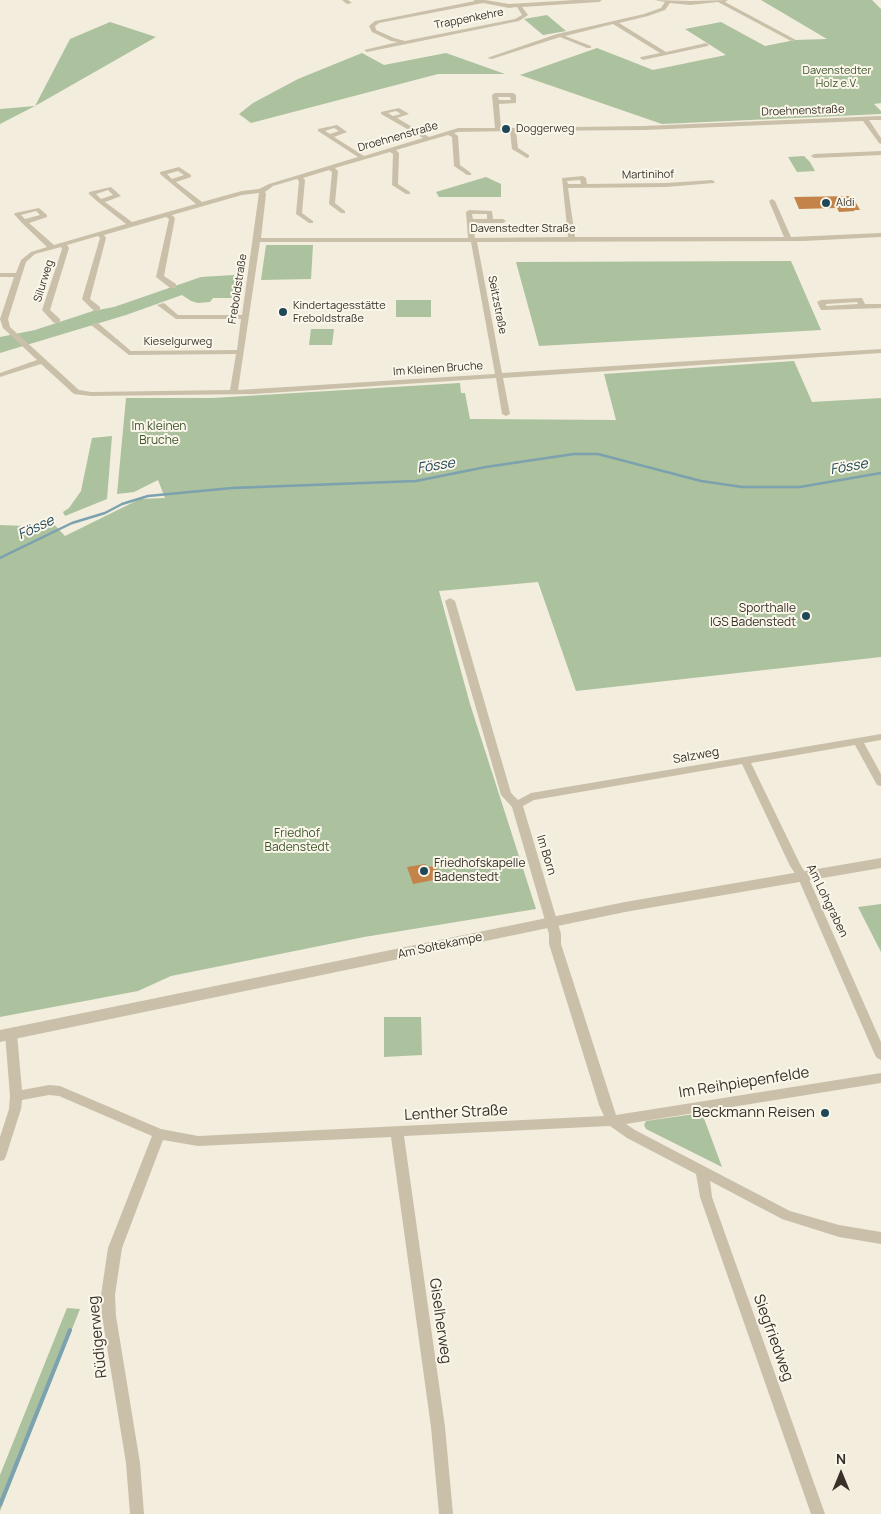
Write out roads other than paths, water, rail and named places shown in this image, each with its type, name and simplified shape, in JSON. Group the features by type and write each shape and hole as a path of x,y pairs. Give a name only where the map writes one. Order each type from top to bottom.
{"street":[{"path":"478,1 519,6 599,0"},
{"path":"657,0 690,3 729,0"},
{"path":"721,0 793,40"},
{"name":"Trappenkehre","path":"406,41 393,40 374,31 372,26 377,22 478,1"},
{"path":"490,58 559,35 656,12 663,9 668,1"},
{"name":"Trappenkehre","path":"367,50 517,20 525,15 519,6"},
{"path":"615,23 664,53"},
{"path":"559,35 589,47"},
{"path":"643,58 706,45"},
{"path":"496,102 498,129"},
{"path":"392,118 428,139"},
{"path":"864,118 881,142"},
{"name":"Droehnenstraße","path":"18,338 4,324 2,314 23,261 28,257 62,245 242,193 261,191 271,185 449,133 467,129 645,128 881,118"},
{"path":"513,129 515,149 527,156"},
{"path":"449,133 455,136 457,166 469,174"},
{"path":"329,136 364,158"},
{"path":"391,150 396,153 395,185 408,193"},
{"path":"814,156 881,153"},
{"path":"330,168 335,171 332,204 343,212"},
{"path":"298,177 302,180 299,214 310,222"},
{"path":"171,181 201,205"},
{"name":"Martinihof","path":"572,239 565,186 712,182"},
{"name":"Freboldstraße","path":"234,391 257,240 263,194 261,191"},
{"path":"100,201 130,225"},
{"path":"772,201 788,239"},
{"path":"168,214 172,218 160,277 173,286"},
{"name":"Seitzstraße","path":"503,221 469,221 472,239 475,244 506,414"},
{"path":"24,222 53,248"},
{"path":"97,309 86,299 104,238 100,234"},
{"name":"Davenstedter Straße","path":"257,240 788,239 881,235"},
{"name":"Silurweg","path":"57,321 46,310 66,248 62,245"},
{"path":"0,275 19,275"},
{"path":"161,305 176,317 245,317"},
{"path":"862,306 881,306"},
{"name":"Kieselgurweg","path":"96,325 129,353 240,352"},
{"name":"Im Kleinen Bruche","path":"18,338 71,388 83,393 234,391 881,351"},
{"path":"0,375 43,361"},
{"name":"Im Born","path":"450,600 506,795 517,805 552,923 555,944 605,1105 612,1121"},
{"name":"Salzweg","path":"517,805 531,797 881,737"},
{"path":"858,741 881,783"},
{"name":"Am Lohgraben","path":"745,760 795,866 803,877 881,1055"},
{"name":"Am Soltekampe","path":"5,1035 624,907 881,863"},
{"path":"0,1156 15,1109 16,1096 5,1035"},
{"name":"Im Reihpiepenfelde","path":"612,1121 881,1078"},
{"name":"Lenther Straße","path":"16,1096 49,1090 60,1091 159,1134 198,1140 612,1121"},
{"path":"612,1121 631,1134 787,1214 839,1231 881,1238"},
{"name":"Giselherweg","path":"397,1132 438,1427 446,1514"},
{"name":"Rüdigerweg","path":"137,1514 132,1463 108,1295 116,1248 159,1134"},
{"name":"Siegfriedweg","path":"702,1171 706,1197 818,1514"}],"waterway":[{"name":"Fösse","path":"0,558 72,523 105,513 122,504 148,496 232,488 416,481 486,467 574,454 598,454 701,481 742,487 800,487 881,473"},
{"path":"0,1505 70,1330"}],"place":[{"name":"Doggerweg","path":"506,129"},
{"name":"Aldi","path":"826,203"},
{"name":"Kindertagesstätte Freboldstraße","path":"283,312"},
{"name":"Sporthalle IGS Badenstedt","path":"806,616"},
{"name":"Friedhofskapelle Badenstedt","path":"424,871"},
{"name":"Beckmann Reisen","path":"825,1113"}],"park label":[{"name":"Davenstedter Holz e.V.","path":"837,77"},
{"name":"Im kleinen Bruche","path":"159,434"},
{"name":"Friedhof Badenstedt","path":"297,841"}]}
